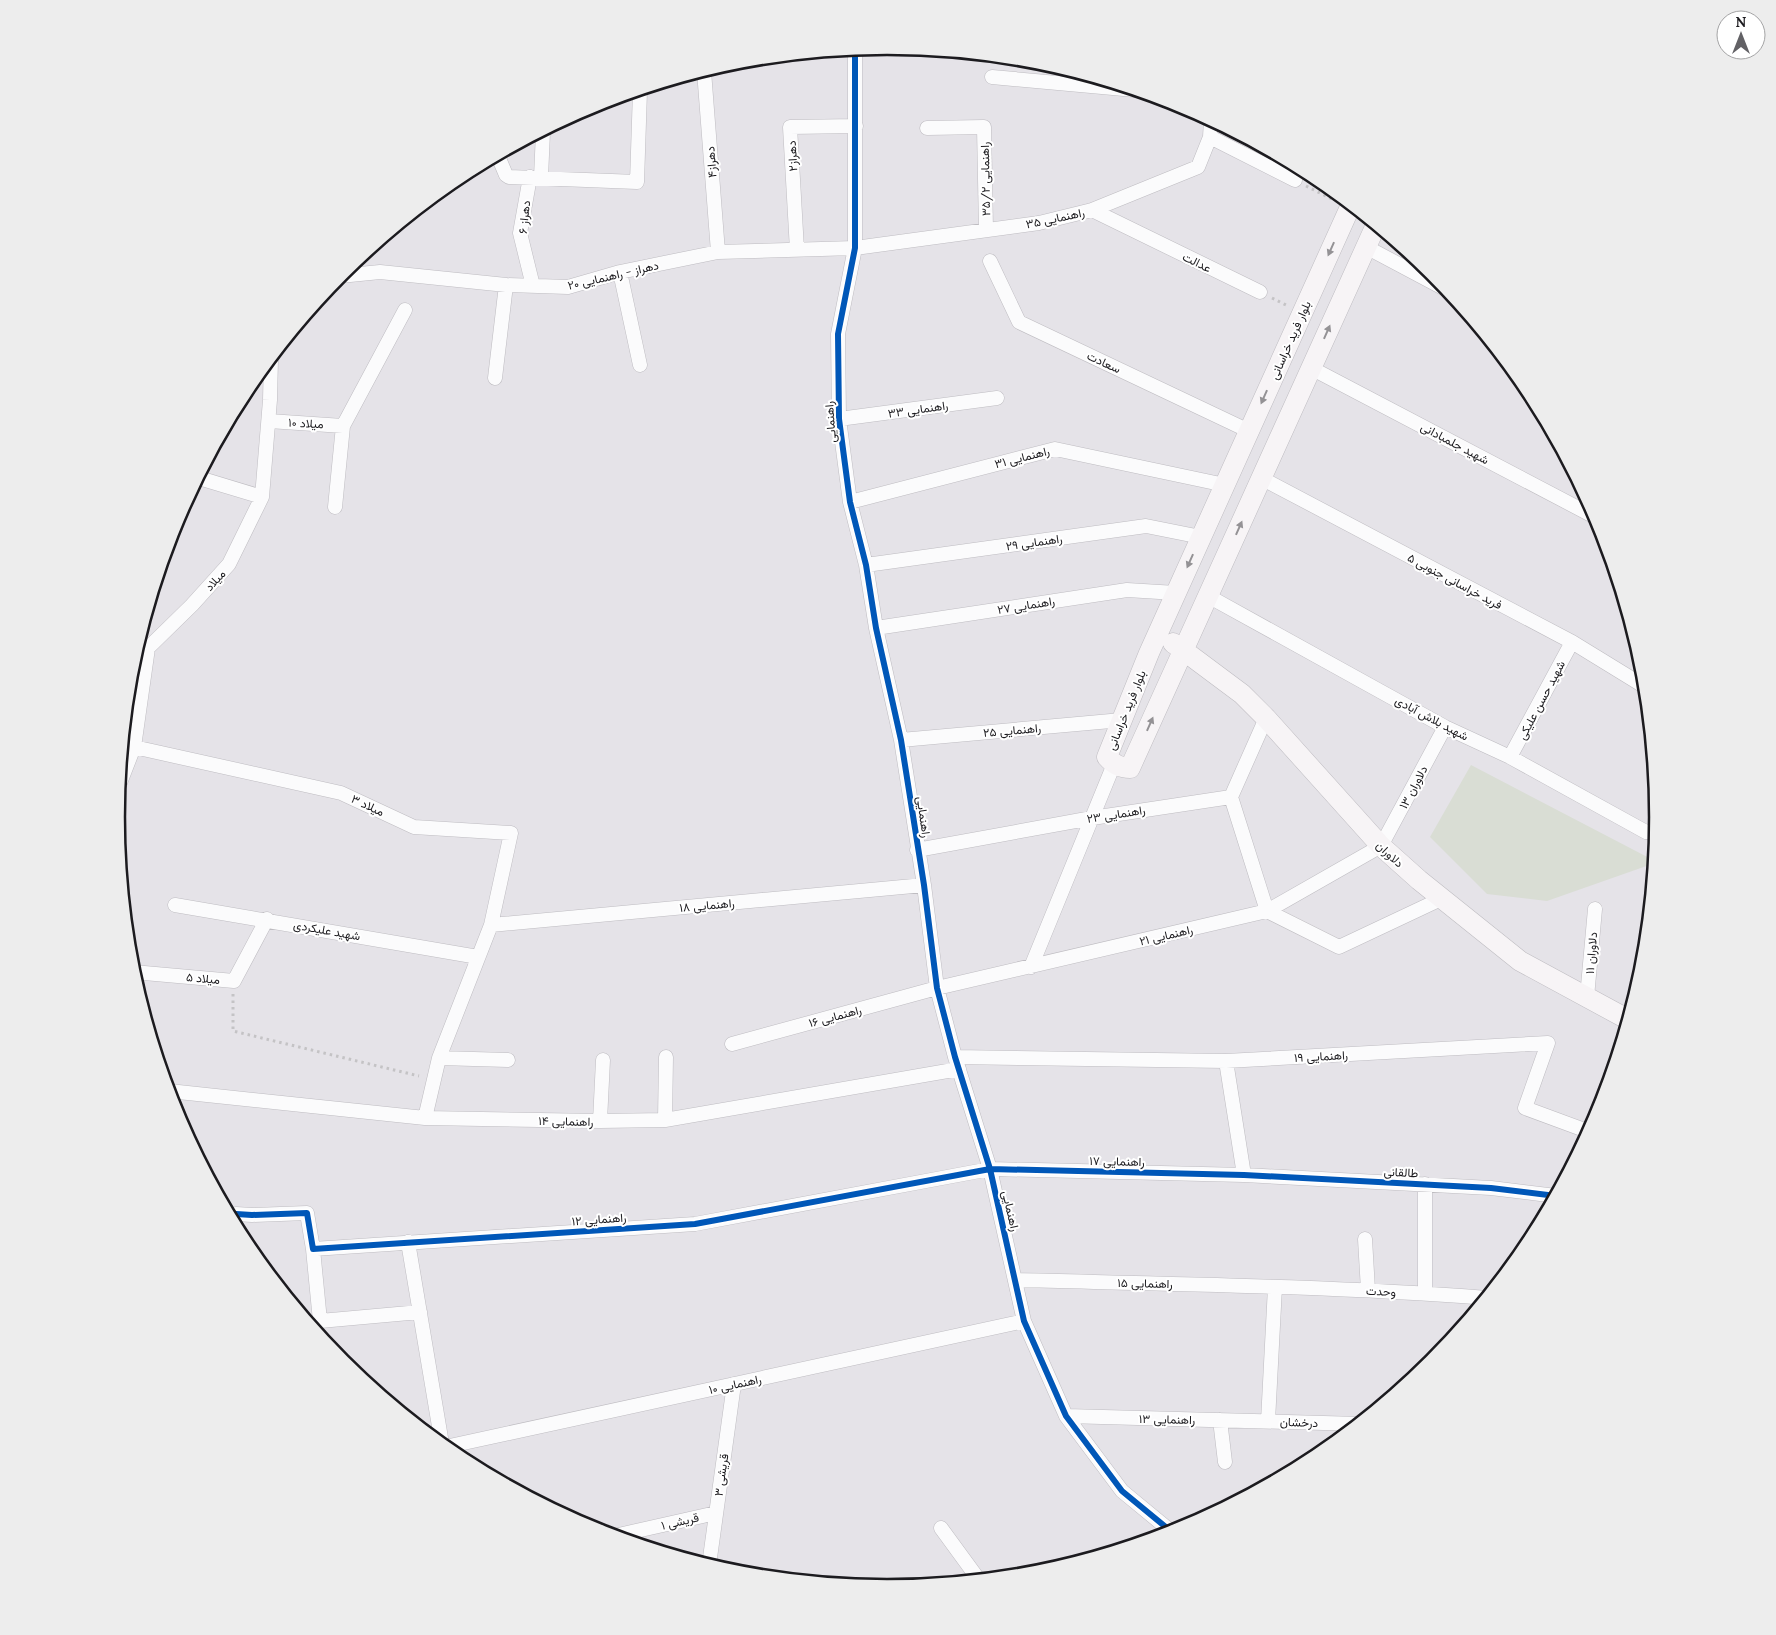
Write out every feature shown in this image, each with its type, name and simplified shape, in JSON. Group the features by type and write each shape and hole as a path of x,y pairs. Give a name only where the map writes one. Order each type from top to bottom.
{"street":[{"name":"راهنمایی","path":"855,56 855,248 838,334 839,419 850,502 866,565 876,628 901,740 938,988 957,1063 990,1169 1024,1321 1066,1416 1122,1491 1166,1527"},
{"path":"992,77 1107,87"},
{"name":"دهراز۴","path":"705,78 718,252"},
{"path":"500,161 508,177 637,182 640,96"},
{"name":"دهراز۲","path":"797,250 790,127 856,126"},
{"name":"راهنمایی ۳۵/۲","path":"926,128 984,127 986,230"},
{"name":"راهنمایی ۳۵","path":"855,248 1039,223 1092,210 1198,167 1210,137 1211,127"},
{"path":"1210,137 1295,180"},
{"name":"دهراز ۶","path":"532,286 520,233 535,177 542,139"},
{"name":"عدالت","path":"1092,210 1260,292"},
{"name":"بلوار فرید خراسانی","path":"1348,210 1157,634 1107,757 1114,764 1123,768 1130,768 1374,230"},
{"path":"1366,247 1429,281"},
{"name":"دهراز - راهنمایی ۲۰","path":"352,275 380,272 506,285 568,287 620,272 718,252 855,248"},
{"name":"سعادت","path":"990,260 1020,322 1249,431"},
{"path":"620,272 640,365"},
{"path":"495,378 506,285"},
{"path":"335,507 343,426 405,310"},
{"name":"شهید جلمبادانی","path":"1311,368 1586,513"},
{"name":"میلاد","path":"146,644 192,605 229,564 262,497 269,421 271,370"},
{"name":"راهنمایی ۳۳","path":"839,419 997,398"},
{"name":"میلاد ۱۰","path":"269,421 343,426"},
{"name":"راهنمایی ۳۱","path":"850,502 1055,449 1225,485"},
{"name":"فرید خراسانی جنوبی ۵","path":"1261,478 1572,642 1638,683"},
{"path":"204,480 262,497"},
{"name":"راهنمایی ۲۹","path":"866,565 1146,526 1201,537"},
{"name":"راهنمایی ۲۷","path":"876,628 1127,590 1176,593"},
{"name":"شهید بلاش آبادی","path":"1208,596 1445,727 1510,758 1646,832 1650,832"},
{"name":"دلاوران","path":"1157,634 1184,650 1242,694 1266,718 1381,846 1443,898 1520,961 1624,1017"},
{"name":"شهید حسن علیکی","path":"1510,758 1572,642"},
{"name":"میلاد","path":"127,764 134,747 134,706"},
{"path":"1266,718 1231,797 1267,911 1340,947 1443,898"},
{"name":"راهنمایی ۲۵","path":"901,740 1122,720"},
{"name":"دلاوران ۱۳","path":"1381,846 1445,727"},
{"name":"میلاد ۳","path":"134,747 341,793 414,826 511,833 491,926"},
{"path":"1031,967 1114,764"},
{"name":"راهنمایی ۲۳","path":"917,850 1092,818 1231,797"},
{"name":"راهنمایی ۲۱","path":"938,988 1267,911 1381,846"},
{"name":"راهنمایی ۱۸","path":"491,926 924,885"},
{"name":"شهید علیکردی","path":"175,905 267,919 478,957"},
{"name":"دلاوران ۱۱","path":"1587,997 1595,909"},
{"name":"میلاد ۵","path":"142,973 234,981 267,919"},
{"path":"425,1118 439,1058 491,926"},
{"name":"راهنمایی ۱۶","path":"732,1044 938,988"},
{"name":"راهنمایی ۱۹","path":"957,1063 1226,1061 1548,1043 1525,1108 1583,1129"},
{"path":"665,1120 666,1057"},
{"path":"439,1058 508,1060"},
{"path":"600,1121 603,1060"},
{"path":"1226,1061 1244,1175"},
{"name":"راهنمایی ۱۴","path":"178,1093 425,1118 600,1121 665,1120 957,1063"},
{"name":"راهنمایی ۱۷","path":"990,1169 1244,1175"},
{"name":"راهنمایی ۱۲","path":"312,1249 695,1224 990,1169"},
{"name":"طالقانی","path":"1244,1175 1491,1188 1550,1195"},
{"path":"1425,1184 1425,1293"},
{"path":"237,1214 252,1216 307,1213 320,1321 420,1312"},
{"path":"1365,1240 1368,1290"},
{"path":"408,1242 440,1434"},
{"name":"راهنمایی ۱۵","path":"1015,1280 1275,1286"},
{"path":"1268,1421 1275,1286"},
{"name":"وحدت","path":"1275,1286 1480,1297"},
{"name":"راهنمایی ۱۰","path":"455,1445 1024,1321"},
{"name":"قریشی ۳","path":"710,1558 734,1384"},
{"name":"راهنمایی ۱۳","path":"1066,1416 1268,1421"},
{"path":"1220,1420 1226,1462"},
{"name":"درخشان","path":"1268,1421 1350,1424"},
{"name":"قریشی ۱","path":"626,1533 716,1513"},
{"path":"941,1528 975,1574"}],"path":[{"path":"1295,180 1328,196"},
{"path":"1260,292 1302,313"},
{"path":"234,981 233,1032 433,1080"}],"shaded area":[{"path":"1471,765 1649,858 1649,865 1547,901 1487,894 1430,837"}],"cycle path":[{"path":"855,56 855,248 838,334 839,419 850,502 866,565 876,628 901,740 924,885 937,988 955,1057 990,1169 1024,1321 1066,1416 1122,1491 1166,1527"},
{"path":"237,1214 307,1213 313,1249 695,1224 990,1169 1244,1175 1491,1188 1550,1195"}]}
